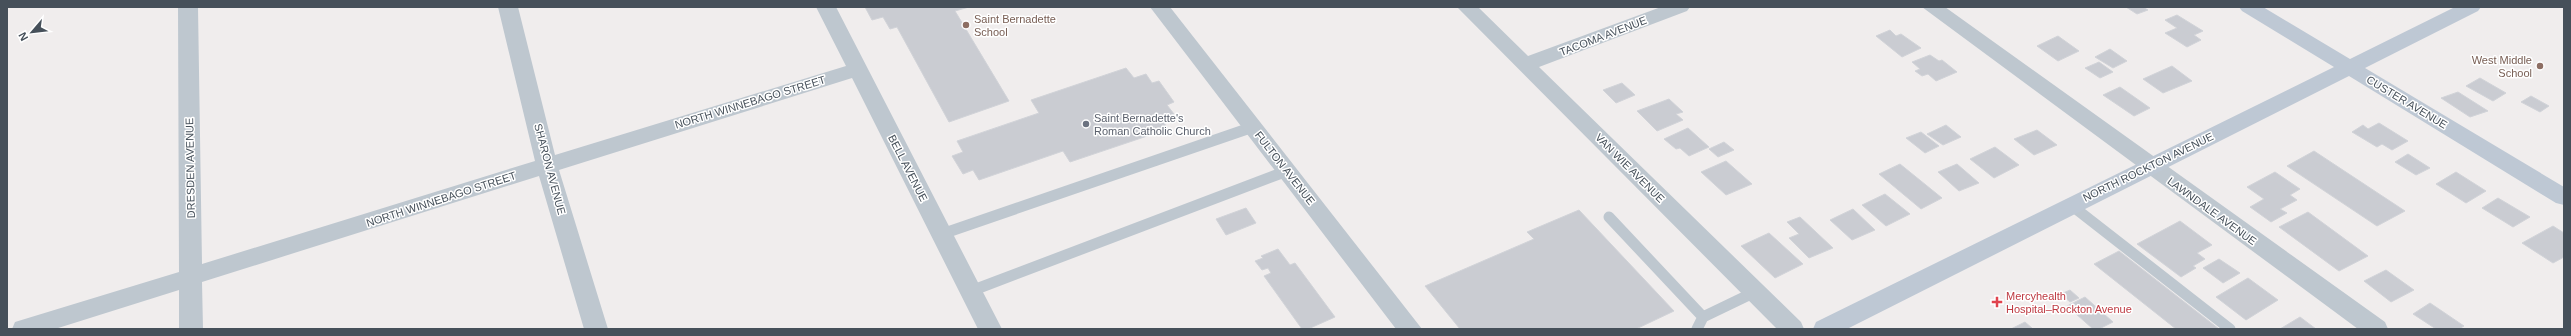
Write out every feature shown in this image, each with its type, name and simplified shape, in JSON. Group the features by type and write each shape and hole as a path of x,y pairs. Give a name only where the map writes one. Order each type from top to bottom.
{"main road":[{"name":"CUSTER AVENUE","path":"2249,7 2351,67 2564,197"},
{"name":"NORTH ROCKTON AVENUE","path":"1825,329 2149,166 2471,7"}],"street":[{"name":"DRESDEN AVENUE","path":"188,7 192,277 191,329"},
{"name":"SHARON AVENUE","path":"508,7 547,165 596,329"},
{"name":"BELL AVENUE","path":"826,7 990,329"},
{"name":"FULTON AVENUE","path":"1160,7 1410,329"},
{"name":"VAN WIE AVENUE","path":"1467,7 1527,64 1792,329"},
{"name":"TACOMA AVENUE","path":"1527,64 1680,7"},
{"name":"LAWNDALE AVENUE","path":"1932,7 2149,166 2376,329"},
{"name":"NORTH WINNEBAGO STREET","path":"24,329 857,68"}],"lane":[{"path":"942,234 1253,127"},
{"path":"971,291 1287,171"},
{"path":"2071,206 2230,329"},
{"path":"1609,217 1703,317"},
{"path":"1697,329 1703,317 1755,292"}],"building":[{"path":"865,7 969,7 955,11 1009,101 949,122 897,27 890,29 883,17 872,20"},
{"path":"2126,7 2143,7 2148,10 2137,14"},
{"path":"2177,15 2203,31 2194,35 2201,40 2187,47 2165,33 2177,28 2165,20"},
{"path":"1890,30 1896,36 1901,34 1921,48 1902,57 1876,36"},
{"path":"2058,36 2079,51 2058,61 2037,46"},
{"path":"2110,49 2127,61 2113,68 2095,57"},
{"path":"1930,55 1939,61 1942,60 1957,72 1936,81 1928,74 1922,76 1915,71 1920,69 1912,62"},
{"path":"2099,62 2113,72 2100,78 2085,68"},
{"path":"2172,66 2192,81 2163,93 2143,79"},
{"name":"Saint Bernadette's Roman Catholic Church","path":"1126,68 1134,78 1146,74 1152,83 1159,81 1174,102 1167,105 1174,114 1161,118 1168,129 1070,162 1063,151 979,180 973,170 963,174 952,156 963,152 957,141 1039,113 1031,100"},
{"path":"2480,78 2506,93 2493,101 2466,86"},
{"path":"1622,83 1635,95 1616,103 1603,90"},
{"path":"2120,87 2150,108 2134,116 2103,95"},
{"path":"2458,92 2488,111 2470,117 2441,98"},
{"path":"2531,96 2549,106 2540,112 2521,102"},
{"path":"1669,99 1683,112 1676,114 1683,120 1657,131 1637,111"},
{"path":"2379,123 2408,141 2392,150 2382,144 2377,147 2352,132 2363,125 2368,129"},
{"path":"1946,125 1961,137 1943,145 1927,134"},
{"path":"1688,128 1709,147 1689,156 1680,148 1676,149 1664,139"},
{"path":"2037,130 2057,145 2034,155 2014,139"},
{"path":"1921,132 1939,146 1925,153 1906,138"},
{"path":"1724,142 1734,150 1718,157 1709,149"},
{"path":"1995,147 2019,165 1994,178 1970,159"},
{"path":"2314,151 2405,211 2377,226 2287,166"},
{"path":"2408,154 2430,168 2416,175 2395,162"},
{"path":"1726,161 1752,184 1726,195 1701,172"},
{"path":"1900,164 1942,198 1921,209 1879,174"},
{"path":"1957,164 1979,183 1959,191 1938,172"},
{"path":"2275,172 2300,189 2290,195 2297,200 2280,209 2287,213 2271,222 2250,207 2264,199 2247,187"},
{"path":"2456,172 2486,191 2466,203 2436,184"},
{"path":"1885,194 1910,214 1886,226 1862,205"},
{"path":"2498,198 2530,217 2513,227 2482,208"},
{"path":"1246,208 1256,223 1226,235 1216,219"},
{"path":"1853,209 1875,230 1852,240 1830,220"},
{"path":"1579,210 1674,311 1636,329 1460,329 1425,286 1534,239 1527,232"},
{"path":"2308,212 2368,256 2339,271 2279,227"},
{"path":"1800,217 1833,248 1809,258 1789,238 1799,234 1787,222"},
{"path":"2180,221 2212,245 2197,253 2205,259 2193,266 2196,268 2181,277 2137,244"},
{"path":"2553,226 2564,233 2564,257 2553,263 2522,243"},
{"path":"1769,233 1803,264 1775,278 1741,246"},
{"path":"1278,249 1290,265 1295,263 1335,317 1308,329 1302,329 1264,276 1271,273 1268,268 1262,270 1255,261 1263,258 1261,256"},
{"path":"2119,251 2219,329 2176,329 2094,264"},
{"path":"2219,259 2240,273 2223,283 2203,268"},
{"path":"2386,270 2414,290 2391,302 2364,281"},
{"path":"2248,278 2278,300 2246,320 2216,297"},
{"path":"2070,290 2079,298 2070,302 2061,294"},
{"path":"2085,297 2113,322 2099,329 2093,329 2067,306"},
{"path":"2430,303 2464,326 2459,329 2436,329 2413,314"},
{"path":"2300,317 2316,329 2280,329"},
{"path":"2025,322 2033,329 2011,329"}],"place":[{"name":"Saint Bernadette School","path":"966,25"},
{"name":"West Middle School","path":"2540,66"},
{"name":"Saint Bernadette's Roman Catholic Church","path":"1086,124"},
{"name":"Mercyhealth Hospital–Rockton Avenue","path":"1997,302"}]}
